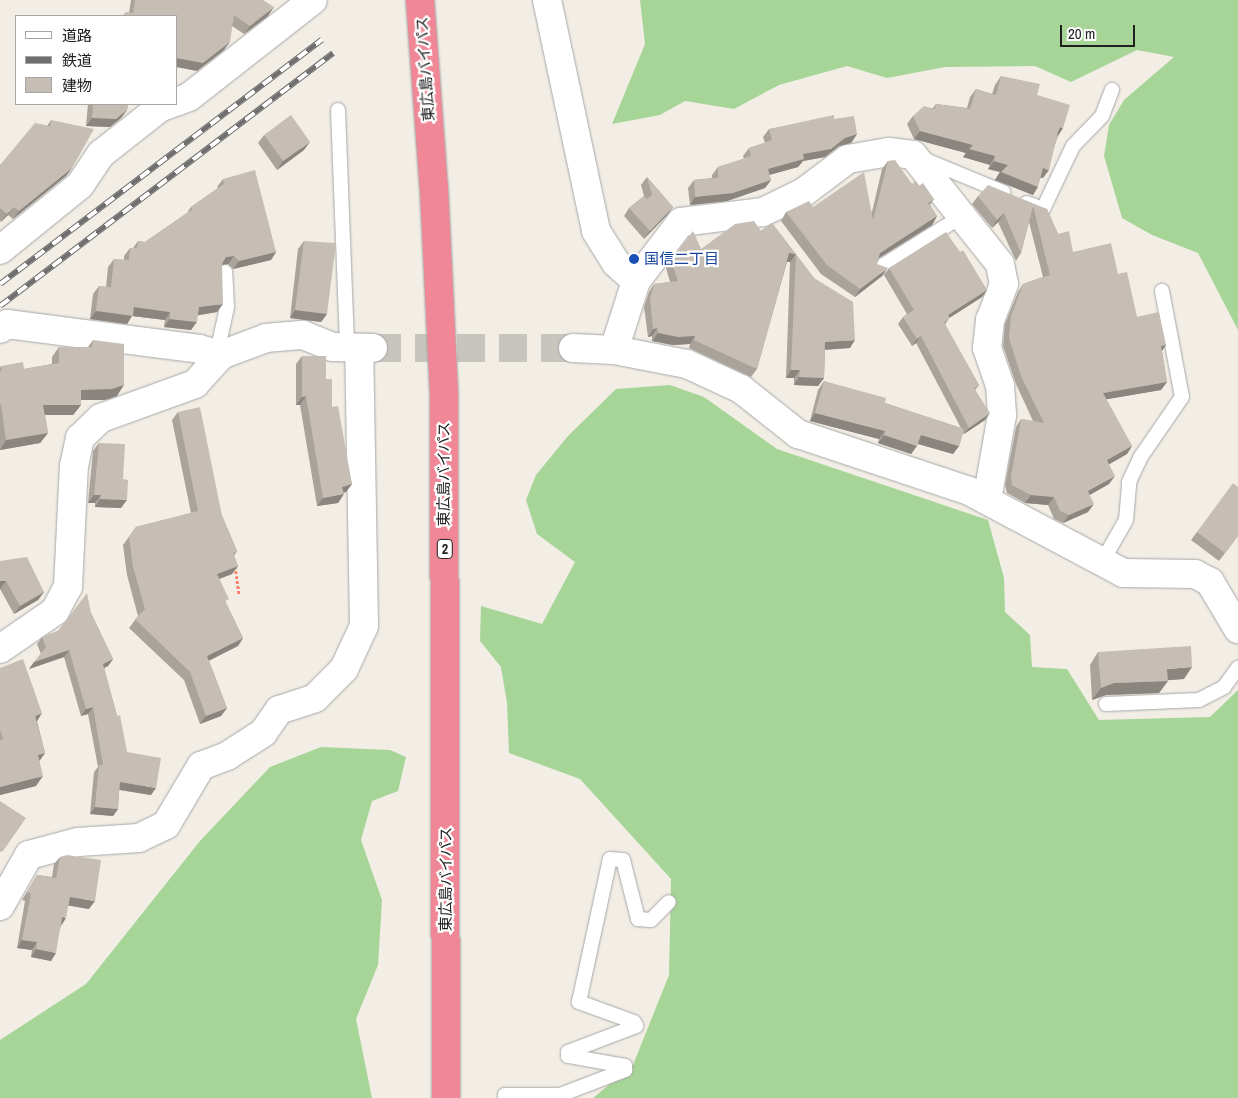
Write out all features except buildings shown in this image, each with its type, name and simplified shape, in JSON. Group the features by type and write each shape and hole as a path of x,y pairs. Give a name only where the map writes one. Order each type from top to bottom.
{"highway":[{"name":"東広島バイパス","path":"420,0 434,189 444,396 446,1098"}],"street":[{"path":"178,101 189,98 313,0"},
{"path":"547,0 596,232 616,263 636,280"},
{"path":"0,250 80,185 101,154 161,107 167,105"},
{"path":"614,350 636,280 681,222 769,220 848,159 888,152 913,155 1000,264 1004,284 990,320 987,348 1000,385 1002,415 987,500"},
{"path":"0,329 6,324 219,354 266,338 303,334 333,347 360,348 364,626 344,669 315,698 279,710 263,733 227,756 201,766 166,825 139,838 78,842 29,855 0,906"},
{"path":"573,348 614,350 687,364 741,389 798,434 987,500 1123,573 1195,574 1210,582 1238,629"},
{"path":"0,649 55,611 68,587 74,466 80,438 101,418 195,384 219,354"}],"lane":[{"path":"913,155 1043,209 1073,146 1102,116 1112,90"},
{"path":"338,110 360,348"},
{"path":"879,268 962,216"},
{"path":"219,354 227,307 226,272"},
{"path":"1102,562 1126,520 1129,482 1140,458 1182,397 1162,291"},
{"path":"1106,704 1199,700 1224,688 1238,668"},
{"path":"505,1098 506,1095 560,1095 625,1070 625,1066 568,1056 568,1052 636,1026 634,1022 579,1002 610,859 623,860 638,919 651,920 669,902"}],"path":[{"path":"232,557 239,595"}],"green space":[{"path":"640,0 1238,0 1238,330 1198,253 1152,235 1122,218 1104,156 1109,125 1124,100 1174,57 1137,50 1071,82 1035,66 945,67 887,78 847,66 779,85 734,109 685,101 660,115 612,124 645,44"},
{"path":"670,385 704,397 777,449 988,520 1004,578 1005,612 1030,635 1032,667 1067,669 1099,720 1210,717 1238,690 1238,1098 593,1098 633,1065 669,975 671,879 580,779 509,753 507,703 501,667 480,641 481,606 542,624 575,562 537,534 526,500 536,475 568,436 616,389"},
{"path":"321,747 390,750 406,757 398,791 372,801 361,840 382,900 378,965 356,1019 372,1098 0,1098 0,1040 86,984 200,841 270,767"}],"tunnel":[{"path":"373,348 573,348"}],"railway":[{"path":"0,284 322,40"},
{"path":"0,306 333,53"}],"place":[{"name":"国信二丁目","path":"634,259"}]}
